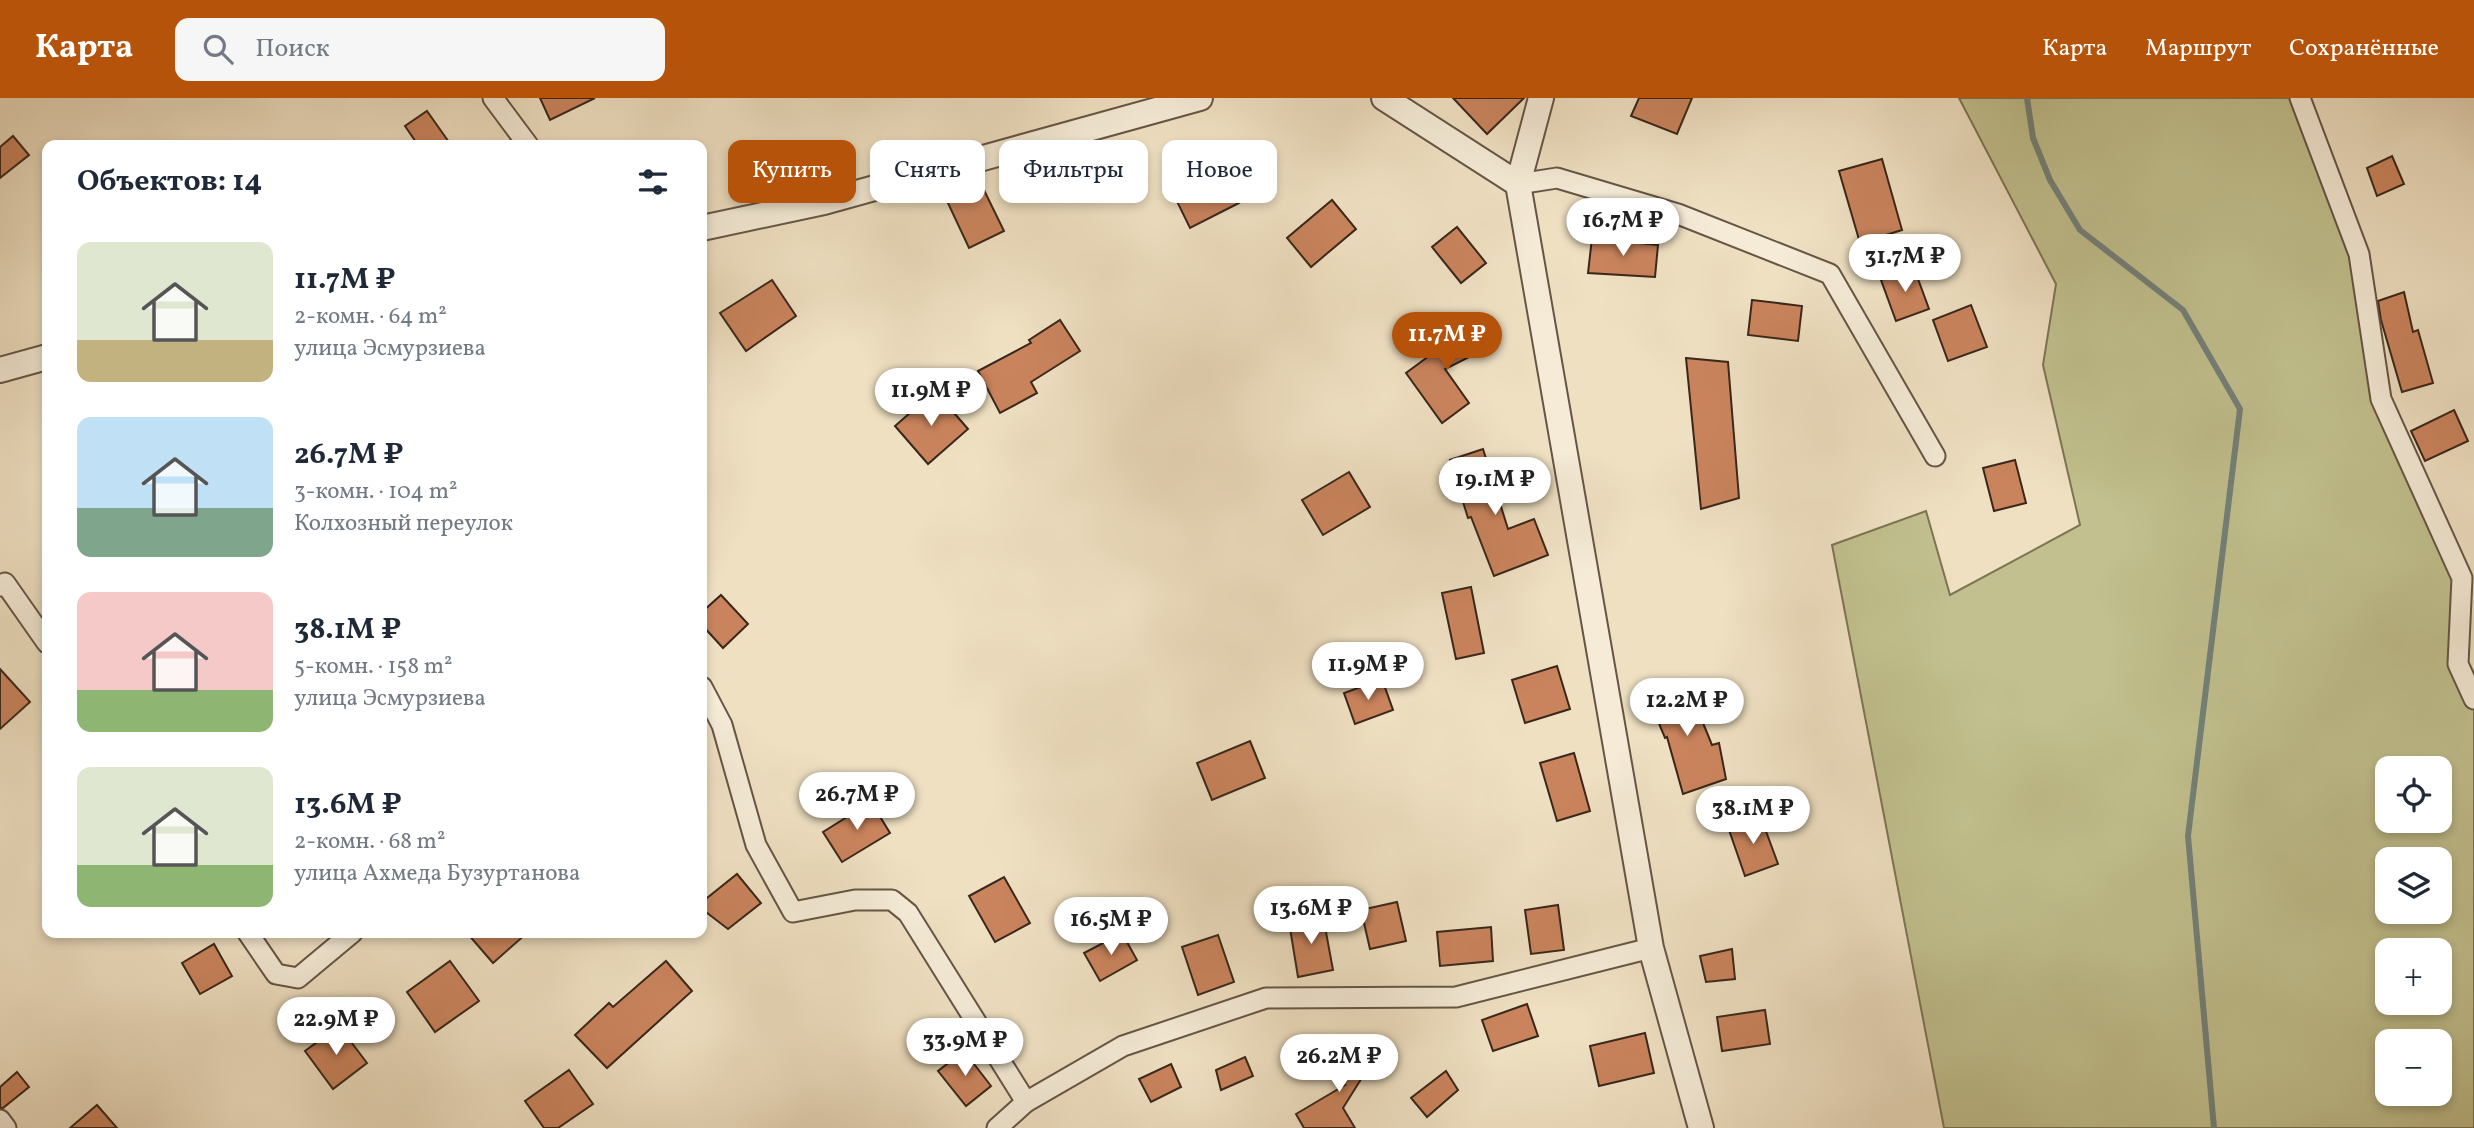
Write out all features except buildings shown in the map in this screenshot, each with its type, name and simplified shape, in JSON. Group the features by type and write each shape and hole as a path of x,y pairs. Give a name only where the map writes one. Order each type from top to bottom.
{"street":[{"path":"493,98 524,140"},
{"path":"707,227 824,202 1200,98"},
{"path":"1384,98 1518,184 1557,178 1678,214 1830,274 1935,456"},
{"path":"1541,98 1518,184 1651,948 1701,1128"},
{"path":"2300,98 2358,254 2381,399 2468,575 2458,664 2474,699"},
{"path":"0,370 42,358"},
{"path":"0,586 5,583 42,636"},
{"path":"707,696 722,725 756,845 793,912 855,900 892,900 908,913 1026,1102"},
{"path":"251,938 276,974 299,978 346,938"},
{"path":"997,1128 1026,1102 1123,1046 1266,998 1456,997 1651,948"},
{"path":"0,1120 6,1128"}],"shaded area":[{"path":"1959,98 2300,98 2359,254 2381,399 2462,578 2458,664 2474,699 2474,1128 1944,1128 1832,545 1926,511 1950,595 2080,525 2043,365 2056,284"}],"waterway":[{"path":"2027,98 2033,138 2050,180 2080,230 2183,310 2240,409 2188,836 2214,1128"}]}
